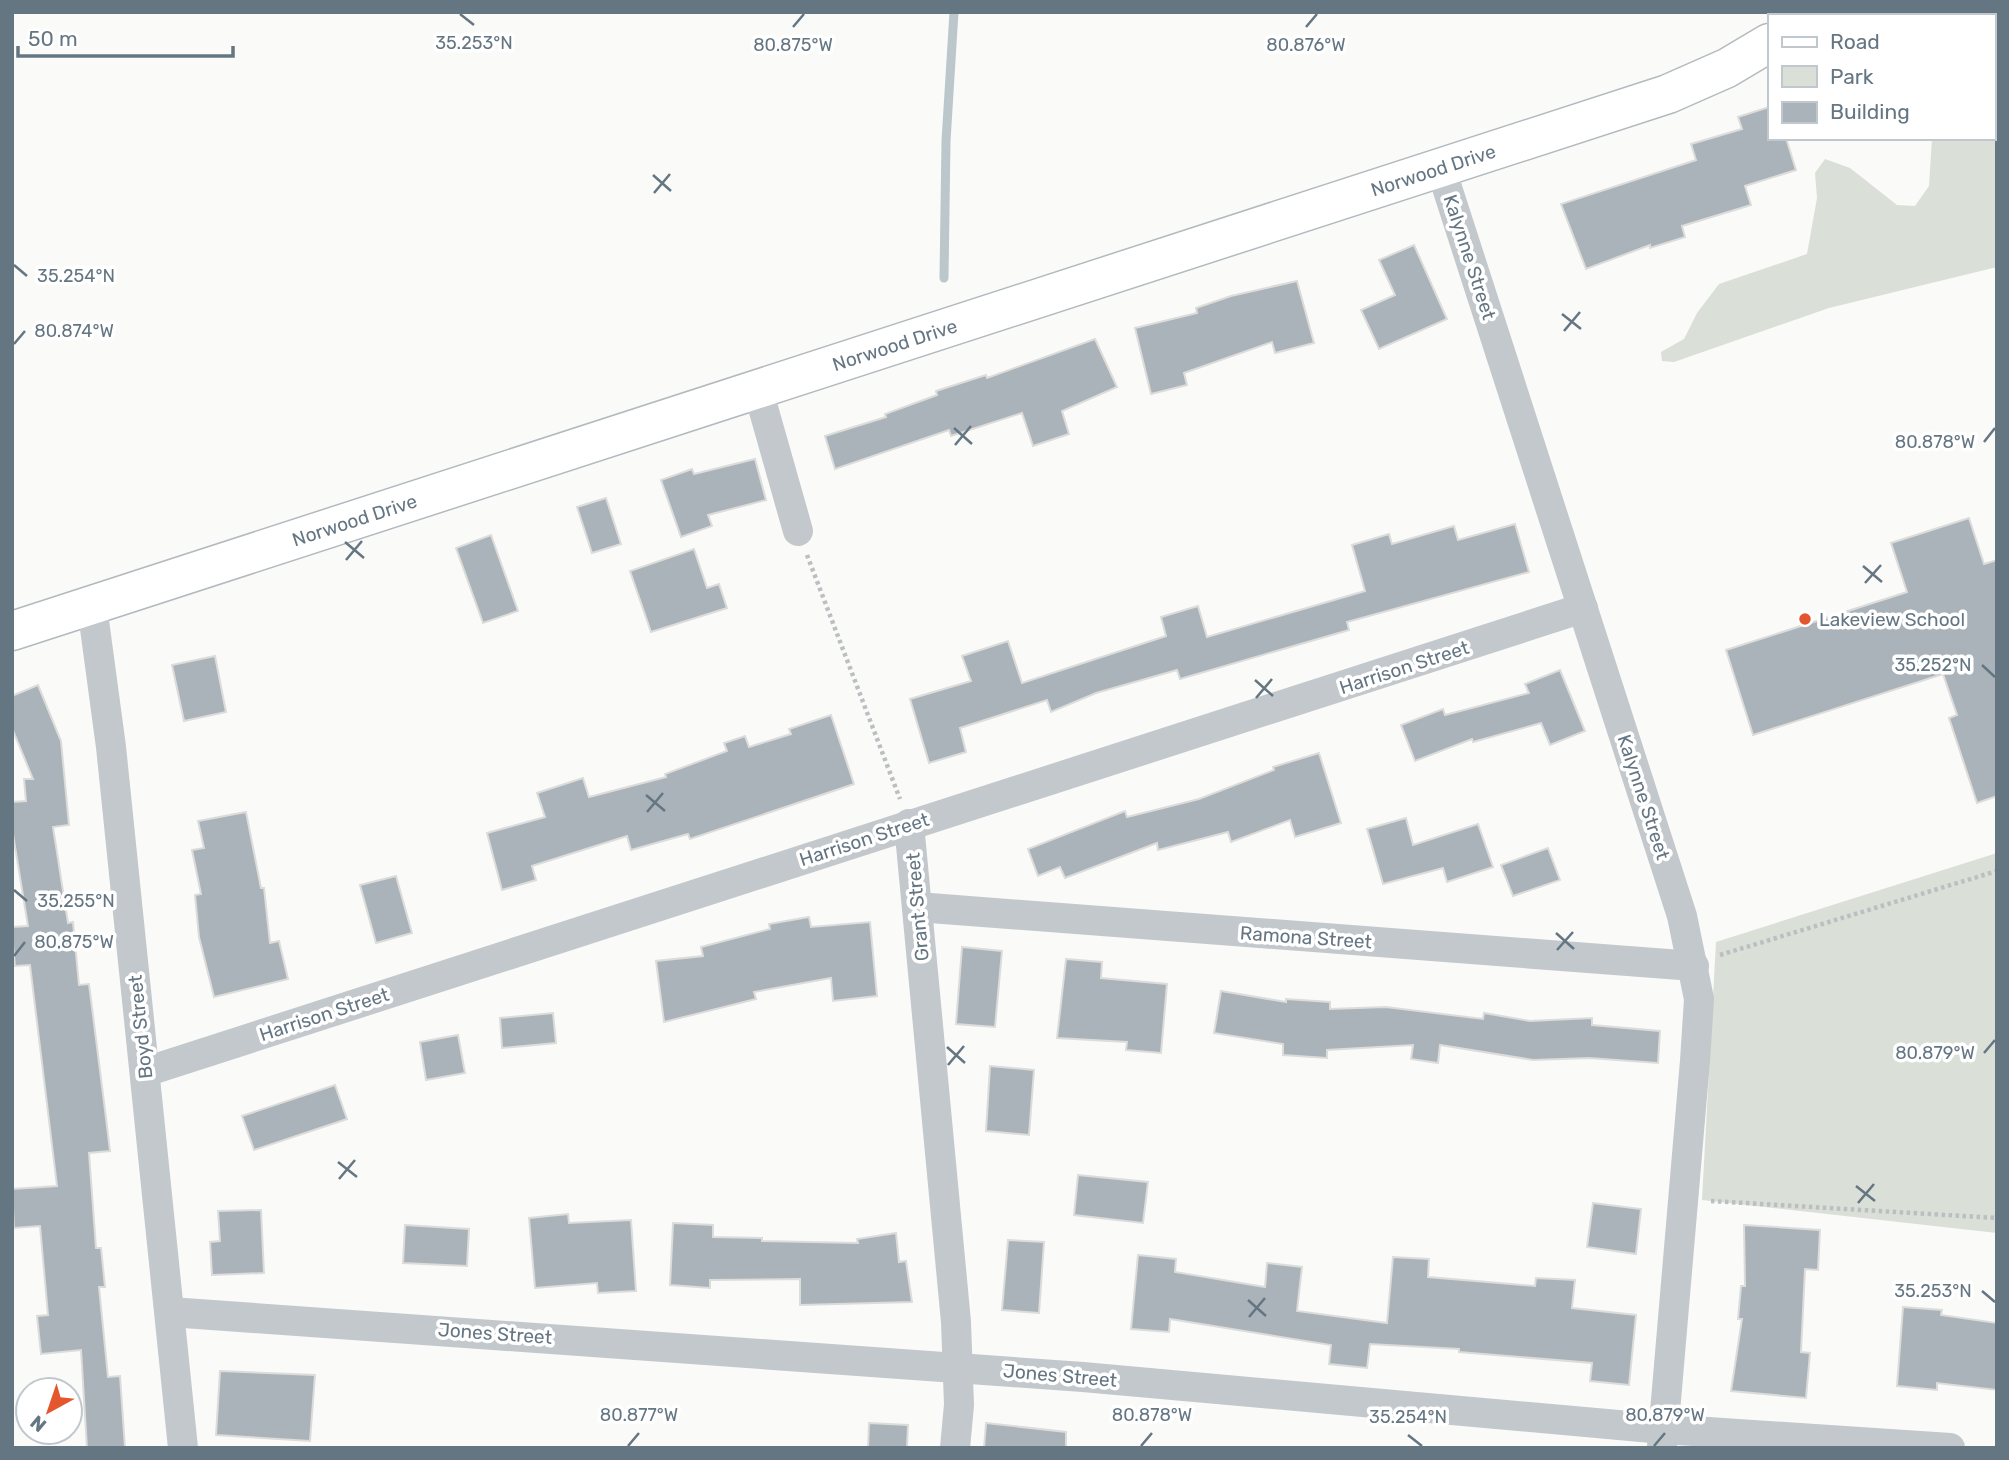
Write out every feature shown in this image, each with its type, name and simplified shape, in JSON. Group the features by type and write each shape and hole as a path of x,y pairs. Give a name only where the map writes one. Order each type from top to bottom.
{"street":[{"name":"Norwood Drive","path":"12,631 1668,94 1727,68 1768,44"},
{"name":"Kalynne Street","path":"1441,169 1682,916 1694,964 1699,999 1695,1061 1663,1438"},
{"path":"758,390 798,531"},
{"name":"Boyd Street","path":"92,606 111,747 183,1448"},
{"name":"Harrison Street","path":"145,1072 1583,608"},
{"name":"Grant Street","path":"909,824 958,1367 955,1448"},
{"name":"Ramona Street","path":"917,907 1694,964"},
{"name":"Jones Street","path":"170,1312 958,1367 1663,1438 1950,1448"}],"path":[{"name":"Grant Street","path":"798,531 909,824"},
{"path":"1694,964 1997,871"},
{"path":"1706,1201 1997,1218"}],"green space":[{"path":"1997,12 1997,267 1829,308 1674,362 1662,361 1661,352 1684,339 1697,313 1719,284 1807,254 1817,198 1815,173 1825,159 1850,168 1897,205 1915,206 1929,186 1932,140 1995,140 1995,14 1930,14"},
{"path":"1997,853 1997,1233 1702,1200 1716,942"}],"building":[{"path":"1768,107 1768,140 1787,140 1796,170 1745,186 1751,205 1682,226 1685,237 1650,248 1650,245 1586,269 1561,204 1696,160 1691,144 1742,129 1738,117"},
{"path":"1414,245 1447,319 1379,349 1361,310 1395,295 1379,260"},
{"path":"1297,281 1314,343 1275,353 1272,342 1184,373 1187,385 1151,394 1135,328 1197,313 1196,308 1231,296"},
{"path":"1095,339 1117,387 1062,411 1069,434 1033,446 1022,413 951,436 949,430 835,469 825,436 886,417 885,414 937,395 936,391 986,375 987,378"},
{"path":"755,459 766,500 708,515 712,526 681,537 661,480 692,469 694,474"},
{"path":"606,498 621,544 592,553 577,507"},
{"path":"1969,518 1984,564 1997,560 1997,796 1977,803 1949,718 1957,715 1943,674 1753,735 1726,650 1907,592 1891,543"},
{"path":"1515,524 1529,572 1347,622 1349,630 1180,679 1177,670 1096,693 1051,712 1047,700 960,728 966,752 929,763 910,699 971,681 962,656 1008,641 1022,683 1166,636 1161,617 1198,606 1207,637 1365,591 1352,545 1389,534 1392,544 1454,526 1458,540"},
{"path":"491,535 518,611 483,623 456,548"},
{"path":"694,549 707,588 719,584 727,608 651,632 630,571"},
{"path":"215,656 226,712 184,721 172,665"},
{"path":"1560,670 1585,731 1550,745 1541,723 1473,742 1472,739 1415,761 1401,725 1443,709 1445,715 1529,693 1525,684"},
{"path":"38,685 61,741 69,825 53,827 68,923 73,922 79,985 89,984 110,1151 89,1153 96,1248 101,1248 105,1287 99,1287 108,1377 120,1376 125,1448 87,1448 81,1350 41,1354 37,1316 48,1315 40,1226 14,1228 12,1189 57,1186 30,965 15,966 12,934 12,927 28,926 12,828 12,802 26,801 24,779 33,779 12,728 12,696"},
{"path":"831,715 854,784 690,839 688,834 631,850 627,836 532,866 536,880 502,890 487,833 545,817 537,793 583,778 589,797 666,777 665,774 727,751 724,743 745,736 749,747 791,734 789,729"},
{"path":"1319,753 1341,823 1295,837 1290,820 1231,842 1228,832 1158,850 1157,843 1065,878 1060,867 1038,876 1028,849 1125,811 1127,817 1199,799 1274,770 1273,767"},
{"path":"246,812 261,888 264,888 270,943 279,941 288,979 214,997 199,937 195,895 201,894 192,850 204,848 198,821"},
{"path":"1406,818 1413,845 1478,824 1493,867 1447,882 1443,868 1383,884 1367,829"},
{"path":"1548,848 1560,880 1513,896 1501,865"},
{"path":"396,876 412,933 376,943 360,885"},
{"path":"809,917 811,927 870,922 877,996 833,1001 831,978 754,992 756,999 664,1022 656,961 703,956 701,947 770,929 769,924"},
{"path":"962,947 1002,951 995,1027 956,1024"},
{"path":"1066,959 1102,962 1101,978 1167,984 1161,1053 1126,1050 1127,1042 1057,1038"},
{"path":"1221,991 1286,1002 1286,999 1330,1002 1330,1009 1386,1007 1483,1019 1484,1013 1530,1021 1592,1018 1592,1025 1660,1031 1658,1063 1589,1058 1533,1060 1440,1045 1438,1063 1411,1059 1413,1045 1327,1050 1327,1058 1283,1055 1283,1044 1214,1033"},
{"path":"553,1013 556,1043 502,1048 500,1018"},
{"path":"458,1035 465,1073 426,1080 420,1042"},
{"path":"990,1066 1034,1070 1029,1135 986,1131"},
{"path":"335,1085 347,1119 254,1150 242,1116"},
{"path":"1078,1175 1148,1182 1143,1223 1074,1215"},
{"path":"1593,1203 1641,1209 1636,1254 1587,1247"},
{"path":"261,1210 264,1273 212,1275 210,1242 220,1241 218,1211"},
{"path":"568,1214 569,1223 631,1220 636,1291 598,1293 597,1283 535,1288 529,1218"},
{"path":"673,1223 713,1225 713,1237 762,1238 762,1241 858,1243 857,1239 896,1233 899,1262 906,1261 912,1302 800,1305 800,1279 710,1280 710,1288 670,1285"},
{"path":"405,1225 469,1229 467,1266 403,1263"},
{"path":"1744,1225 1820,1230 1818,1270 1805,1269 1801,1352 1810,1353 1806,1398 1731,1391 1742,1319 1738,1319 1741,1286 1745,1286"},
{"path":"1008,1240 1044,1242 1039,1313 1002,1310"},
{"path":"1138,1255 1176,1259 1175,1272 1265,1287 1267,1263 1302,1267 1297,1311 1387,1323 1393,1257 1429,1259 1428,1277 1535,1286 1536,1278 1575,1280 1572,1308 1636,1315 1629,1385 1590,1381 1592,1363 1459,1352 1459,1349 1370,1344 1367,1368 1329,1364 1331,1345 1170,1319 1169,1332 1131,1329"},
{"path":"1903,1307 1942,1310 1941,1315 1997,1323 1997,1390 1937,1383 1937,1390 1897,1386"},
{"path":"220,1371 315,1375 310,1441 216,1435"},
{"path":"869,1423 908,1425 907,1448 868,1448"},
{"path":"986,1423 1066,1432 1066,1448 984,1448"}],"waterway":[{"path":"944,278 946,141 954,12"}],"place":[{"name":"Lakeview School","path":"1805,619"}]}
